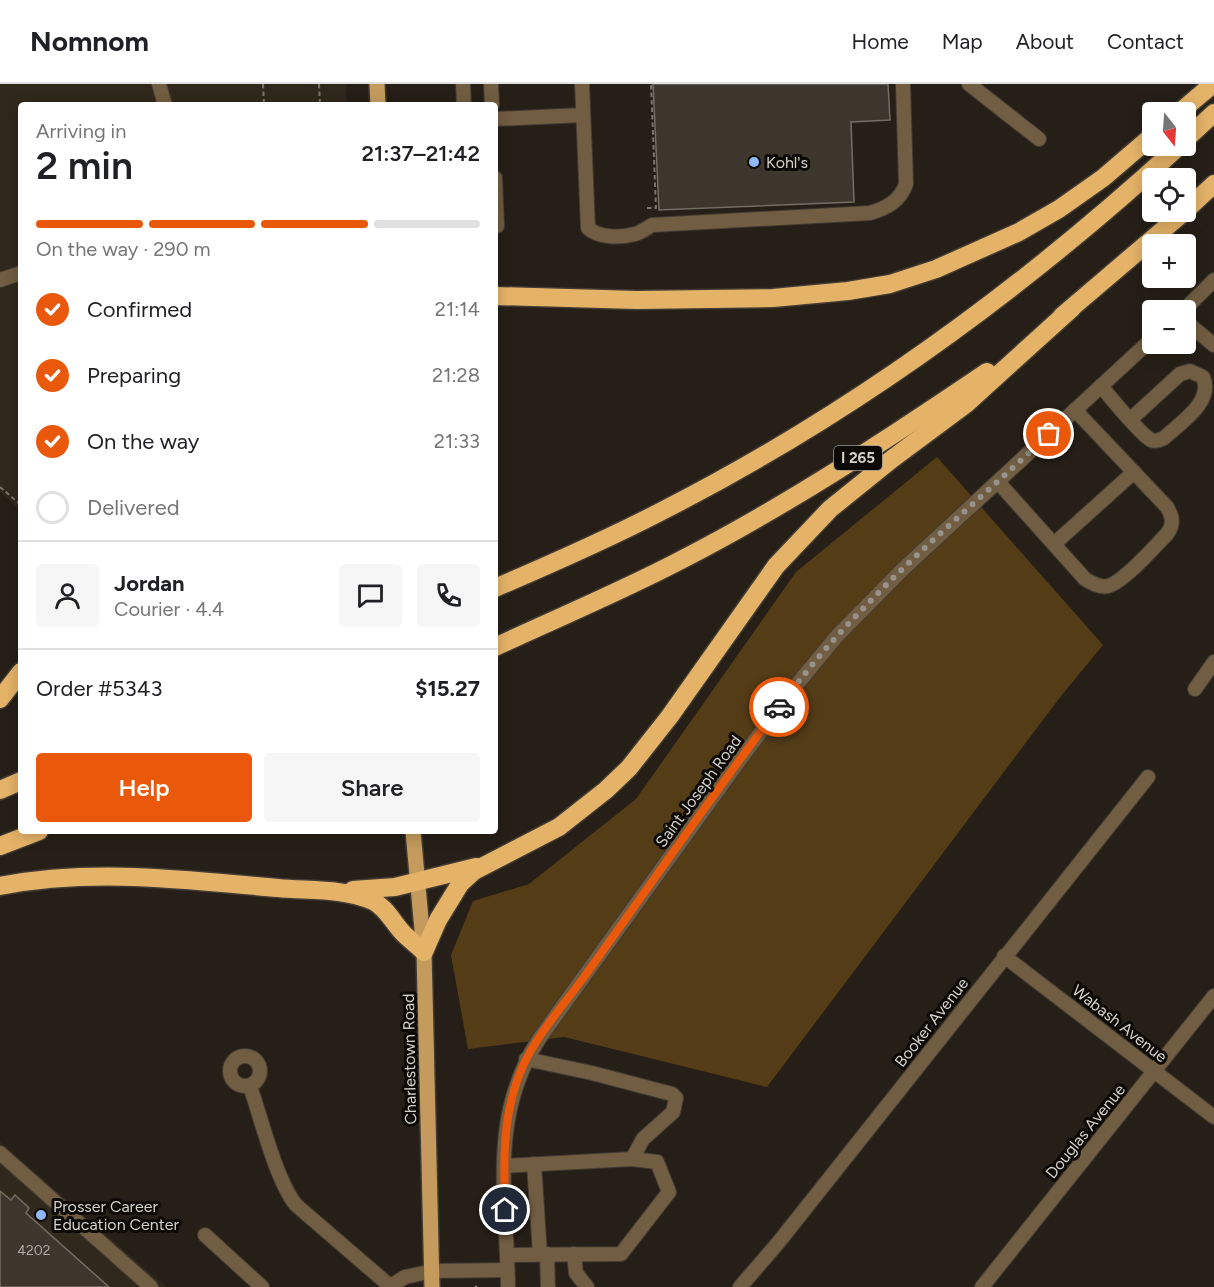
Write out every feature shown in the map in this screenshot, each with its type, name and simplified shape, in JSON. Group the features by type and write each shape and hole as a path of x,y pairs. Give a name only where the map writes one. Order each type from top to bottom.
{"highway":[{"path":"1192,102 1213,84"},
{"path":"1196,130 1214,113"},
{"path":"498,296 637,300 773,298 848,291 890,284 936,269 1019,232 1059,209 1103,178 1142,145"},
{"path":"498,587 662,511 754,460 887,378 1014,286 1168,156"},
{"name":"I 265","path":"1196,201 1214,184"},
{"name":"I 265","path":"498,646 579,610 682,560 778,507 912,424 993,368 1072,308 1172,222"},
{"path":"339,890 383,907 404,934 424,952 438,920 460,884 474,871 559,827 606,790 650,743 776,566 830,509 966,404 1072,308"},
{"path":"0,699 18,676"},
{"path":"0,790 18,782"},
{"path":"0,846 31,834"},
{"path":"0,886 54,878 102,875 300,890 339,890 395,887 489,863"}],"main road":[{"path":"377,84 378,102"},
{"name":"Charlestown Road","path":"413,834 424,952 432,1279"}],"street":[{"path":"159,84 164,102"},
{"path":"463,84 464,102"},
{"path":"491,84 492,102"},
{"path":"582,84 588,228 602,236 635,234 652,225 870,213 884,209 896,201 906,184 903,84"},
{"path":"969,84 1039,139"},
{"path":"498,119 583,115"},
{"path":"0,280 18,274"},
{"path":"1194,300 1214,280"},
{"path":"1196,330 1214,345"},
{"name":"Saint Joseph Road","path":"508,1287 504,1166 506,1128 510,1105 526,1059 742,757 798,683 866,606 925,548 1142,348"},
{"path":"1101,387 1141,430 1153,441 1158,441 1201,403 1206,389 1203,377 1194,372 1180,374 1131,419"},
{"path":"998,482 1085,579 1096,586 1109,586 1125,575 1172,526 1172,517 1167,507 1075,410"},
{"path":"1054,544 1134,472"},
{"path":"1195,689 1214,662"},
{"name":"Booker Avenue","path":"740,1287 778,1243 1148,777"},
{"name":"Wabash Avenue","path":"1005,956 1214,1117"},
{"name":"Douglas Avenue","path":"982,1287 1214,996"},
{"path":"526,1059 672,1094 676,1098 673,1112 643,1139 632,1159"},
{"path":"250,1086 289,1197 390,1286 405,1277 432,1279 507,1270"},
{"path":"0,1153 151,1287"},
{"path":"504,1166 632,1159 657,1162 669,1192 621,1254 507,1255"},
{"path":"534,1164 548,1287"},
{"path":"205,1235 262,1287"},
{"path":"574,1254 576,1273 587,1287"}],"path":[{"path":"263,84 264,102"},
{"path":"319,84 320,102"},
{"path":"647,208 656,208 651,84"},
{"path":"0,487 18,502"}],"shaded area":[{"path":"0,84 346,84 346,102 18,102 18,508 0,492"},
{"path":"937,457 1103,645 1061,696 767,1087 564,1037 468,1049 451,955 473,901 529,884 636,799 796,572"},
{"name":"Prosser Career Education Center","path":"0,1142 166,1287 0,1287"}],"building":[{"name":"Kohl's","path":"653,84 888,84 890,120 851,122 854,202 659,210"},
{"name":"Prosser Career Education Center","path":"0,1191 11,1200 15,1195 29,1208 26,1213 109,1287 0,1287"}],"way so far":[{"path":"779,707 837,636 869,602 1049,434"}],"place":[{"name":"Kohl's","path":"754,162"},
{"name":"Prosser Career Education Center","path":"41,1215"}],"route":[{"path":"505,1210 503,1152 506,1128 516,1082 526,1059 779,707"}]}
